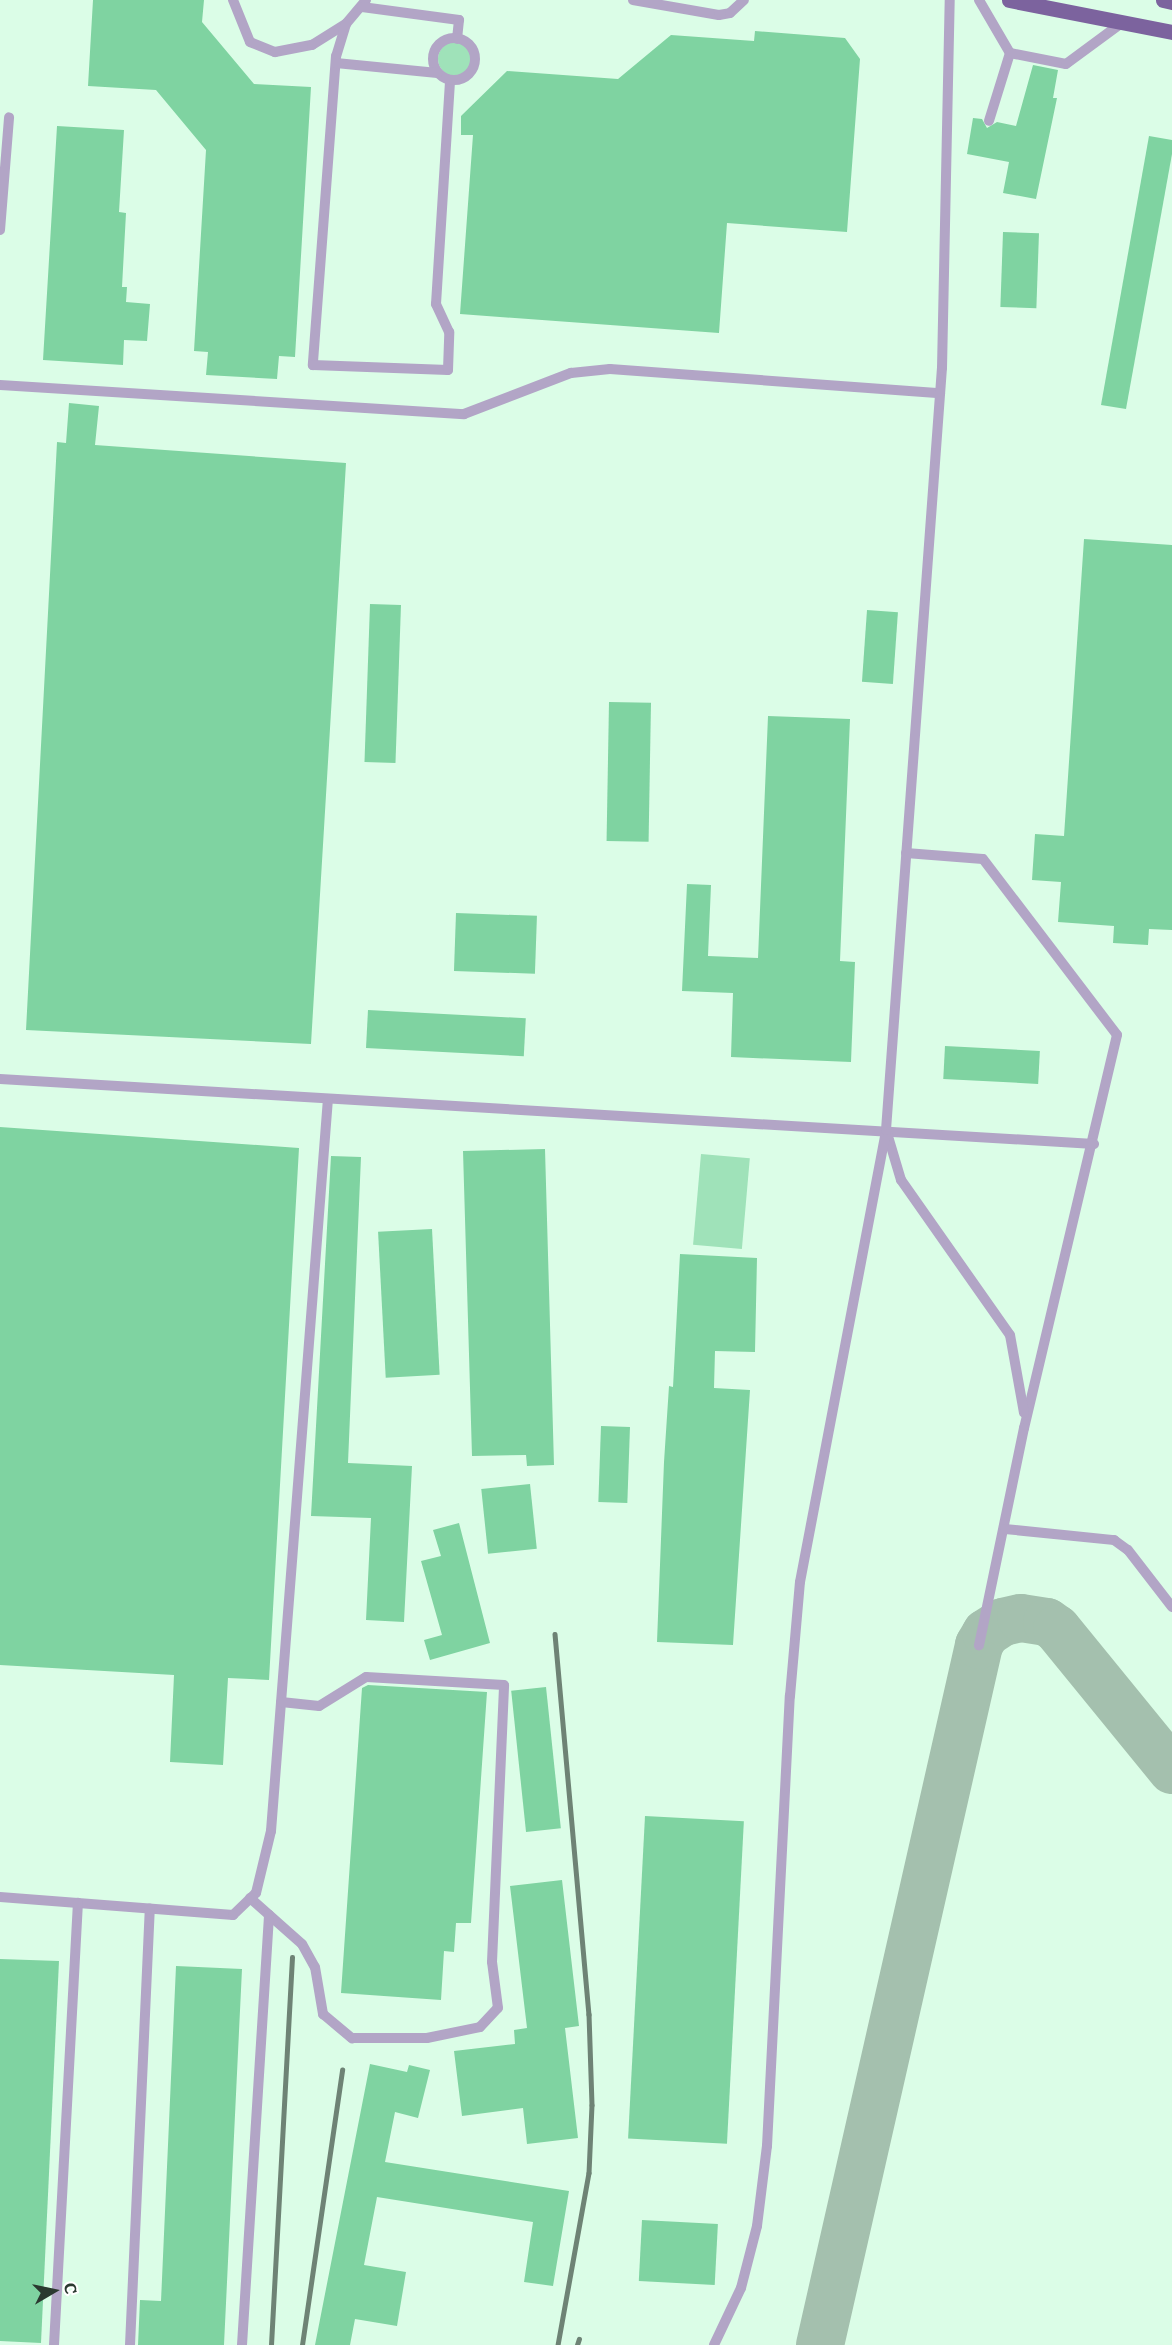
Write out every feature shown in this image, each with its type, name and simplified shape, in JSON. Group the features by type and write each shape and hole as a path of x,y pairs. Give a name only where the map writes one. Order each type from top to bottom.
{"main road":[{"path":"1009,0 1172,32"},
{"path":"1163,0 1172,2"}],"lane":[{"path":"233,0 250,42 275,52 312,45 346,24 364,4 459,20 457,39"},
{"path":"633,0 719,15 730,14 744,0"},
{"path":"714,2345 741,2288 757,2226 766,2146 789,1696 800,1582 886,1130 940,393 950,0"},
{"path":"979,0 1010,53 989,121"},
{"path":"1010,53 1066,64 1123,22"},
{"path":"346,24 336,63 313,365 448,370 449,332 436,304 450,80"},
{"path":"336,63 438,73 450,80 468,76 474,67 471,46 457,39 441,42 434,51 438,73"},
{"path":"0,230 9,117"},
{"path":"0,385 464,414 571,373 610,369 940,393"},
{"path":"906,854 983,859 1117,1035 1094,1144 1024,1428 1005,1529 979,1645"},
{"path":"0,1079 1094,1144"},
{"path":"0,1897 233,1915 256,1893 268,1851 328,1099"},
{"path":"886,1130 901,1180 1010,1335 1023,1398 1024,1428"},
{"path":"1005,1529 1114,1540 1128,1550 1172,1607"},
{"path":"250,1898 302,1944 315,1967 323,2014 352,2038 427,2038 480,2027 498,2008 492,1962 504,1685 366,1677 319,1706 281,1702"},
{"path":"54,2345 78,1903"},
{"path":"130,2345 150,1908"},
{"path":"242,2345 269,1915"}],"green space":[{"path":"455,42 467,47 472,59 467,71 455,76 443,71 438,59 443,47"},
{"path":"701,1154 750,1158 742,1249 693,1245"}],"building":[{"path":"93,0 204,0 202,22 254,84 311,87 295,357 279,356 277,379 206,375 208,352 194,351 206,150 156,90 88,86"},
{"path":"755,31 845,38 860,59 847,232 727,223 719,333 460,314 473,135 461,135 461,116 507,71 618,79 671,35 754,41"},
{"path":"1033,65 1058,70 1053,98 1057,98 1036,199 1003,193 1009,162 967,154 973,118 982,119 987,128 997,122 1016,126"},
{"path":"57,126 124,130 119,212 126,213 122,287 127,287 126,302 150,304 147,341 124,340 123,365 43,360"},
{"path":"1149,136 1172,140 1172,154 1126,409 1101,405"},
{"path":"1003,232 1039,233 1036,308 1000,307"},
{"path":"69,403 99,406 95,445 346,463 311,1044 26,1030 57,442 66,443"},
{"path":"1084,539 1172,545 1172,930 1149,929 1148,945 1113,943 1114,926 1058,922 1061,882 1032,880 1035,834 1064,836"},
{"path":"370,604 401,605 395,763 364,762"},
{"path":"867,610 898,612 893,684 862,682"},
{"path":"609,702 651,703 649,842 607,841"},
{"path":"768,716 850,719 840,961 855,962 851,1062 731,1057 733,993 682,991 687,884 711,885 708,956 758,958"},
{"path":"456,913 537,916 535,974 454,971"},
{"path":"368,1010 526,1018 524,1056 366,1048"},
{"path":"945,1046 1040,1051 1038,1084 943,1079"},
{"path":"0,1127 299,1148 269,1680 228,1678 223,1765 170,1762 174,1675 0,1665"},
{"path":"545,1149 554,1465 527,1466 526,1455 472,1456 463,1151"},
{"path":"331,1156 361,1157 348,1463 412,1466 404,1622 366,1620 371,1518 311,1516"},
{"path":"432,1229 440,1375 386,1378 378,1232"},
{"path":"680,1254 757,1258 755,1352 715,1351 714,1388 750,1390 733,1645 657,1642 664,1462 669,1386 673,1387"},
{"path":"601,1426 630,1427 627,1503 598,1502"},
{"path":"530,1484 537,1549 488,1554 481,1489"},
{"path":"459,1523 490,1643 430,1660 424,1640 442,1635 421,1561 441,1556 433,1530"},
{"path":"368,1685 487,1692 471,1923 456,1923 454,1952 444,1951 441,2000 341,1993 362,1688"},
{"path":"546,1687 561,1828 526,1832 511,1691"},
{"path":"645,1816 744,1821 727,2144 628,2139"},
{"path":"562,1880 579,2026 565,2028 578,2138 527,2144 523,2108 462,2116 454,2051 515,2044 514,2030 527,2028 510,1886"},
{"path":"0,1959 59,1961 41,2343 0,2341"},
{"path":"176,1966 242,1969 224,2345 138,2345 140,2300 161,2301"},
{"path":"370,2064 407,2072 409,2065 430,2070 418,2118 395,2112 385,2162 569,2191 553,2286 524,2282 533,2222 377,2197 364,2265 406,2272 397,2326 355,2319 350,2345 315,2345"},
{"path":"642,2220 718,2224 715,2285 639,2281"}],"taxiway":[{"path":"820,2345 979,1645 986,1633 1003,1622 1021,1618 1047,1622 1057,1629 1172,1770"}],"railway":[{"path":"555,1634 589,2014 592,2105 589,2173 558,2345"},
{"path":"271,2345 292,1958"},
{"path":"302,2345 342,2070"},
{"path":"577,2345 579,2339"}]}
